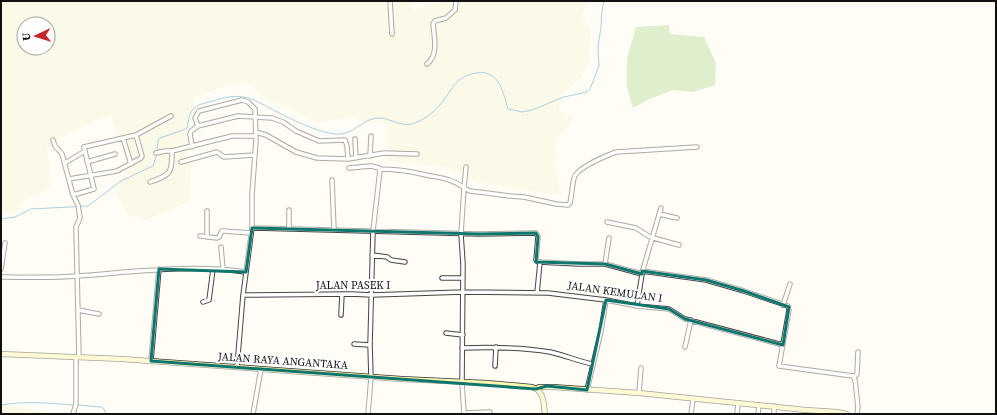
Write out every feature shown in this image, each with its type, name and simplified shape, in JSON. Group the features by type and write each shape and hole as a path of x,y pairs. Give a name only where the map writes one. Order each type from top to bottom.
{"main road":[{"name":"JALAN RAYA ANGANTAKA","path":"1,354 151,361 532,387 536,389 547,386 587,387 693,399 774,406 806,412 837,412 847,414"},
{"path":"536,389 540,391 542,396 545,414"}],"street":[{"path":"390,1 392,34"},
{"path":"427,64 432,59 434,50 434,22 446,18 455,10 456,1"},
{"path":"198,126 195,117 199,111 242,100 253,106 256,117 252,228 243,295 237,367"},
{"path":"73,195 94,190 85,147 136,135 171,116"},
{"path":"192,147 190,134 198,126 238,116 275,118 299,133 319,140 345,140 347,143 348,158"},
{"path":"69,179 118,170 142,157 136,135"},
{"path":"156,153 192,147 232,136 256,138 266,135 296,152 317,158 356,158 384,153 417,154"},
{"path":"370,156 371,136"},
{"path":"123,138 131,164"},
{"path":"355,139 356,158"},
{"path":"53,140 55,146 62,154 73,195 78,205 80,219 76,227 78,357 76,404 74,412"},
{"path":"349,168 371,166 380,169 404,170 451,180 470,192 524,197 568,205 570,203 575,175 585,167 606,156 616,152 697,147"},
{"path":"65,163 85,151"},
{"path":"150,182 162,178 169,173 172,165 172,151"},
{"path":"181,162 217,152 224,157 255,155"},
{"path":"87,162 115,154"},
{"path":"466,167 461,234 463,278 462,382 464,414 490,412"},
{"path":"368,414 371,377 370,345 373,231 380,169"},
{"path":"332,180 334,230"},
{"path":"637,306 642,272 661,208"},
{"path":"289,210 289,229"},
{"path":"207,211 207,237"},
{"path":"659,214 677,218"},
{"path":"607,222 636,228 648,236 679,245"},
{"path":"252,228 461,234 537,233 536,260 540,262 605,264 642,272 706,280 788,306 789,308 779,364 781,367 849,375 854,378"},
{"path":"200,236 218,237 222,231 251,233"},
{"path":"605,264 609,238"},
{"path":"1,269 5,243"},
{"path":"220,247 223,269"},
{"path":"372,256 387,257 391,260 405,262"},
{"path":"537,293 540,262"},
{"path":"151,361 159,269"},
{"path":"1,277 77,276 159,269 223,269 246,272"},
{"path":"204,302 209,300 212,269"},
{"path":"442,278 463,278"},
{"path":"783,304 790,284"},
{"name":"JALAN PASEK I","path":"243,295 342,294 372,296 463,292"},
{"name":"JALAN KEMULAN I","path":"463,292 548,293 606,300 637,306 669,309 683,318 783,345"},
{"path":"341,315 342,294"},
{"path":"587,387 598,343 606,300"},
{"path":"78,310 99,314"},
{"path":"685,347 691,320"},
{"path":"446,333 463,335"},
{"path":"354,344 370,345"},
{"path":"462,348 496,347 545,351 592,364"},
{"path":"495,366 496,347"},
{"path":"857,414 858,407 854,378 857,374 858,352"},
{"path":"639,393 642,368"},
{"path":"253,414 261,369"},
{"path":"691,414 693,399"},
{"path":"737,414 738,403"},
{"path":"758,414 759,405"},
{"path":"774,406 774,414"}],"highlighted area":[{"path":"252,228 479,234 536,233 538,237 536,262 605,264 642,274 642,271 706,280 744,291 789,307 783,345 685,319 669,309 606,300 587,390 547,386 536,389 151,361 159,269 246,272"}],"shaded area":[{"path":"1,1 412,1 413,10 446,1 587,1 582,16 591,32 589,59 582,77 560,95 559,112 575,116 556,141 555,163 561,196 475,182 451,168 387,161 387,124 362,122 354,117 316,123 286,105 273,103 247,83 228,85 195,97 184,145 191,167 190,201 146,220 127,215 115,193 129,166 111,115 71,131 47,148 52,188 26,199 15,213 2,216"},
{"path":"1,404 52,414 1,414"}],"green space":[{"path":"669,25 670,34 704,37 716,63 715,85 693,92 673,90 647,100 633,108 627,87 627,58 636,27"}],"waterway":[{"path":"157,150 158,141 160,138 187,128 191,112 194,108 201,104 231,97 239,96 250,98 314,129 333,134 341,134 346,133 364,122 375,118 403,124 412,124 417,122 427,117 435,110 459,80 476,73 484,73 495,78 502,89 508,109 522,112 532,110 564,97 587,92 590,89 599,66 598,47 604,1"},
{"path":"1,219 15,217 31,209 88,206 121,181 153,166 157,154"},
{"path":"1,405 28,403 74,405"},
{"path":"77,405 101,407 104,409 106,414"}]}
